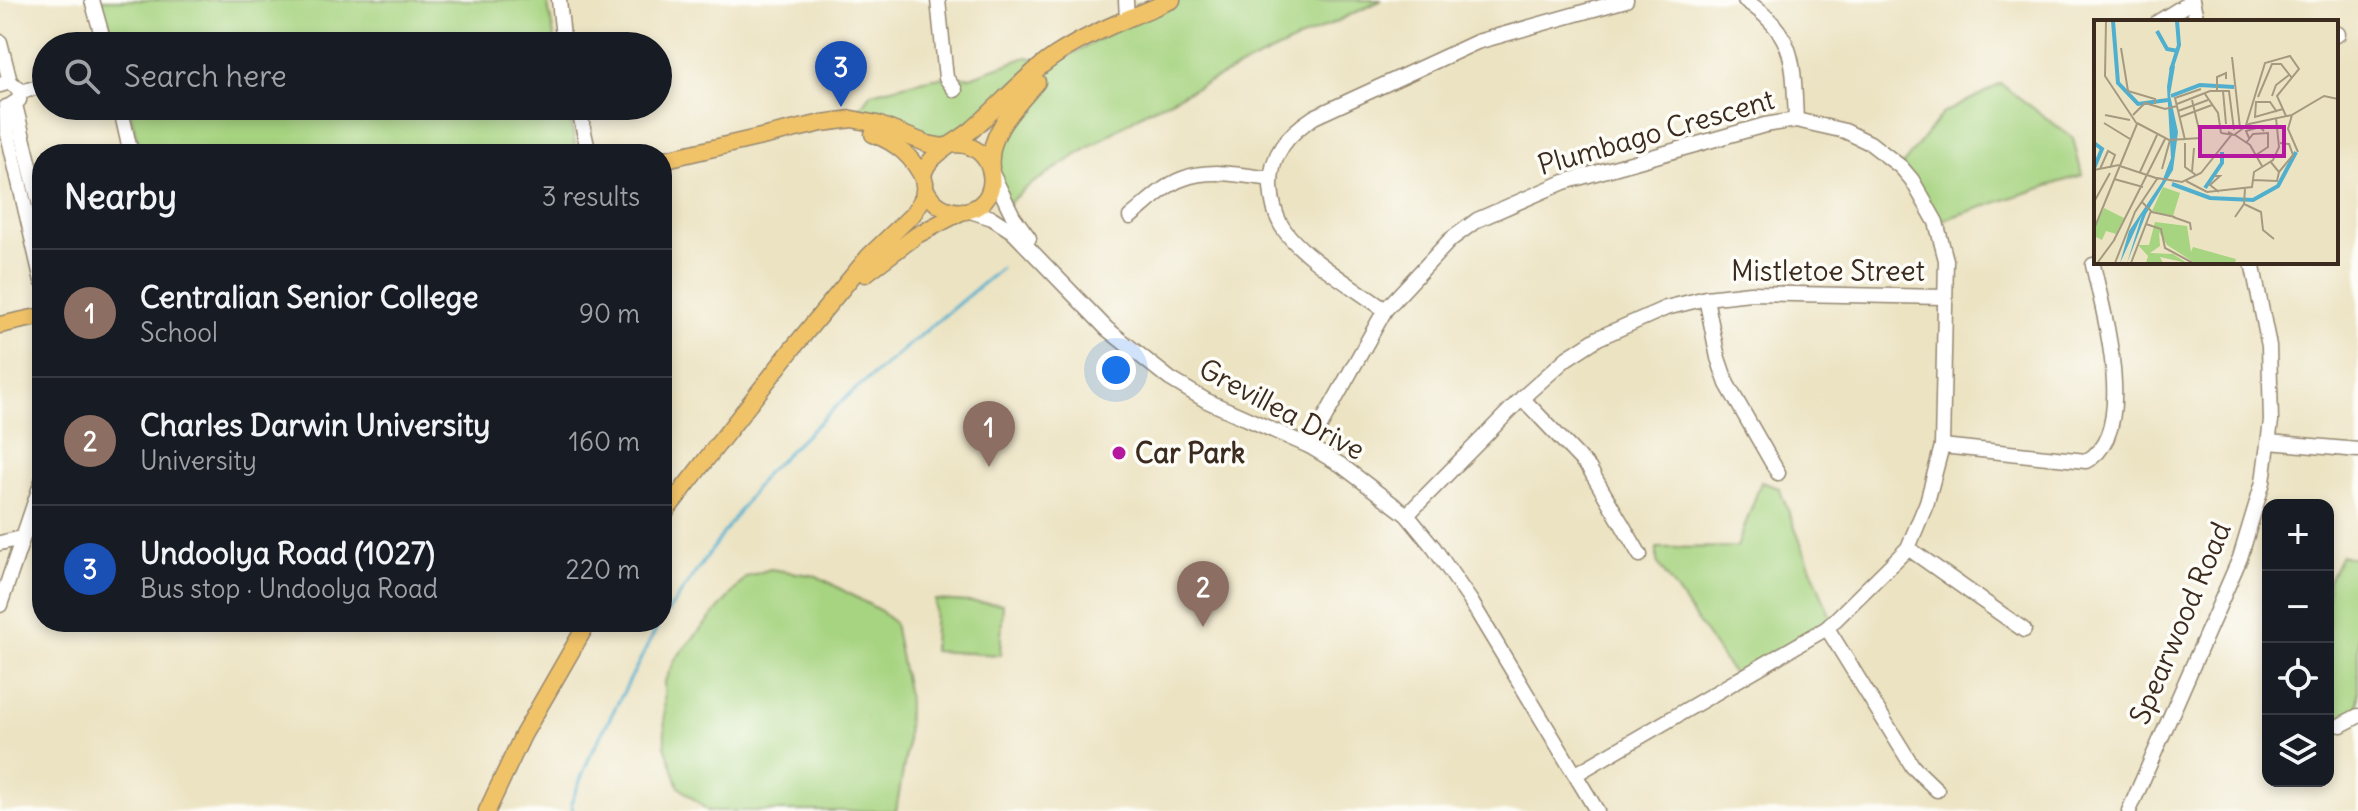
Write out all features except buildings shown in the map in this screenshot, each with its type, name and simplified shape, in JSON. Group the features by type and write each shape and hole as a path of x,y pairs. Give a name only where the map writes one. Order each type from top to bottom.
{"main road":[{"path":"672,503 869,256 913,214 923,198 930,159 964,137 1043,65 1090,37 1172,0"},
{"path":"830,304 917,235 966,211 986,197 992,182 993,145 1001,127 1055,63 1090,37"},
{"path":"672,158 839,120 865,121 928,144 972,147 987,160 991,170"},
{"path":"809,127 853,129 889,140 913,161 933,200 947,210 966,211"},
{"path":"0,325 32,316"},
{"path":"487,811 523,735 582,632"}],"street":[{"path":"92,0 101,32"},
{"path":"559,0 562,32"},
{"path":"938,0 946,78 955,90"},
{"path":"1126,0 1127,19"},
{"path":"1385,310 1293,241 1280,224 1271,179 1273,166 1284,142 1291,133 1314,117 1477,42 1626,0"},
{"path":"1745,0 1773,21 1784,37 1791,56 1796,120"},
{"path":"2161,20 2192,1"},
{"path":"0,42 8,96 32,179"},
{"path":"8,96 32,89"},
{"path":"8,96 4,131 32,242"},
{"path":"123,120 129,144"},
{"path":"581,120 587,144"},
{"name":"Plumbago Crescent","path":"1309,446 1385,310 1450,240 1477,220 1508,205 1564,182 1765,125 1796,120 1845,131 1870,143 1901,167 1912,180 1940,234 1946,260 1942,446 1927,502 1908,548 1827,628 1576,774"},
{"name":"Grevillea Drive","path":"991,170 1013,216 1053,271"},
{"path":"1130,217 1179,180 1198,174 1217,172 1271,179"},
{"name":"Grevillea Drive","path":"966,211 1001,223 1053,271 1107,329 1170,379 1207,401 1309,446 1341,465 1407,515 1470,600 1597,811"},
{"name":"Spearwood Road","path":"2129,811 2240,558 2263,482 2271,421 2269,346 2252,264"},
{"path":"1942,446 2086,461 2101,450 2109,436 2114,399 2113,375 2111,347 2093,265"},
{"name":"Mistletoe Street","path":"1407,515 1522,398 1567,358 1598,338 1666,308 1706,298 1750,293 1944,297"},
{"path":"1706,298 1718,358 1727,384 1778,473"},
{"path":"1522,398 1589,468 1640,555"},
{"path":"2269,442 2358,450"},
{"path":"0,605 32,510"},
{"path":"0,543 22,538"},
{"path":"1908,548 2024,630"},
{"path":"1827,628 1913,767 1937,790"},
{"path":"2341,725 2358,716"}],"green space":[{"path":"101,0 547,0 553,32 109,32"},
{"path":"1172,0 1382,0 1145,112 1027,187 1006,205 990,159 1026,91 1055,63"},
{"path":"1027,57 1043,61 952,145 852,119 871,93 933,78 970,77"},
{"path":"2001,84 2073,138 2082,175 1936,222 1901,167 1942,114"},
{"path":"132,120 571,120 575,144 138,144"},
{"path":"1761,482 1779,488 1833,623 1737,680 1657,562 1657,548 1737,547"},
{"path":"2341,555 2358,560 2358,716 2341,725 2334,724 2334,570"},
{"path":"770,569 817,576 881,611 894,623 908,696 907,748 896,811 708,811 679,787 665,745 664,683 676,658 746,577"},
{"path":"935,600 1003,604 1000,655 933,651"}],"waterway":[{"path":"672,606 766,473 842,401 1001,268"},
{"path":"573,811 571,803 590,756 655,632"}],"place":[{"name":"Undoolya Road (1027)","path":"841,107"},
{"name":"Car Park","path":"1119,453"},
{"name":"Centralian Senior College","path":"989,467"},
{"name":"Charles Darwin University","path":"1203,627"}]}
